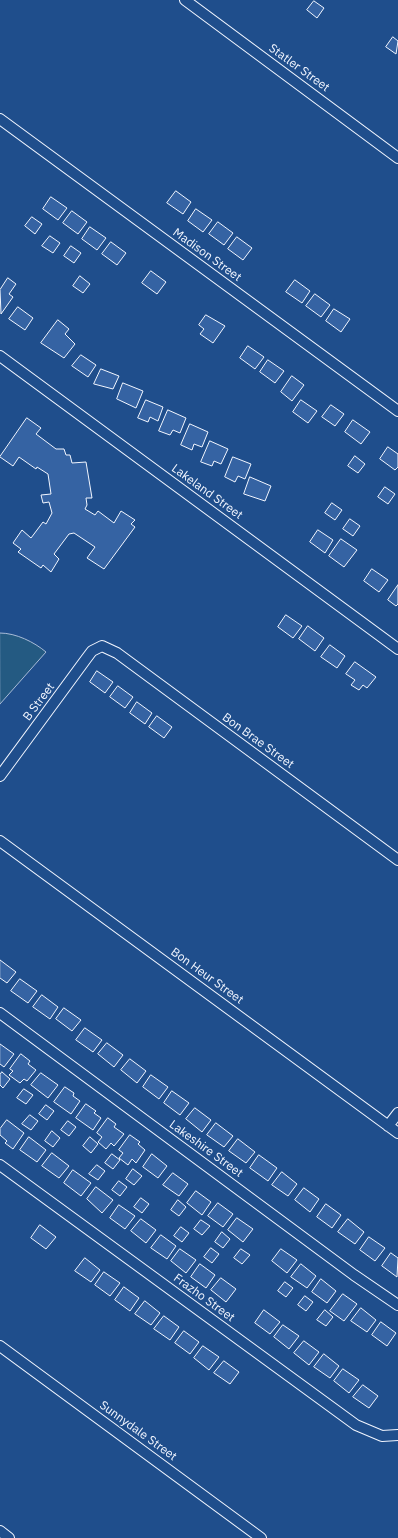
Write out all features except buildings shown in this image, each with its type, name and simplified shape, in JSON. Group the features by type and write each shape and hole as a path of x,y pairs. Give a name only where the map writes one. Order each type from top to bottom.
{"street":[{"name":"Statler Street","path":"185,0 398,158"},
{"name":"Madison Street","path":"0,119 398,411"},
{"name":"Lakeland Street","path":"0,356 398,649"},
{"name":"B Street","path":"0,776 92,651 102,646"},
{"name":"Bon Brae Street","path":"102,646 117,653 398,860"},
{"name":"Bon Heur Street","path":"0,841 398,1133"},
{"name":"Lakeshire Street","path":"0,1013 398,1305"},
{"path":"388,1126 398,1113"},
{"name":"Frazho Street","path":"0,1165 356,1425 382,1436 398,1435"},
{"name":"Sunnydale Street","path":"0,1346 261,1538"},
{"path":"0,1531 9,1538"}],"shaded area":[{"path":"0,633 6,633 24,639 46,652 0,704"}]}
